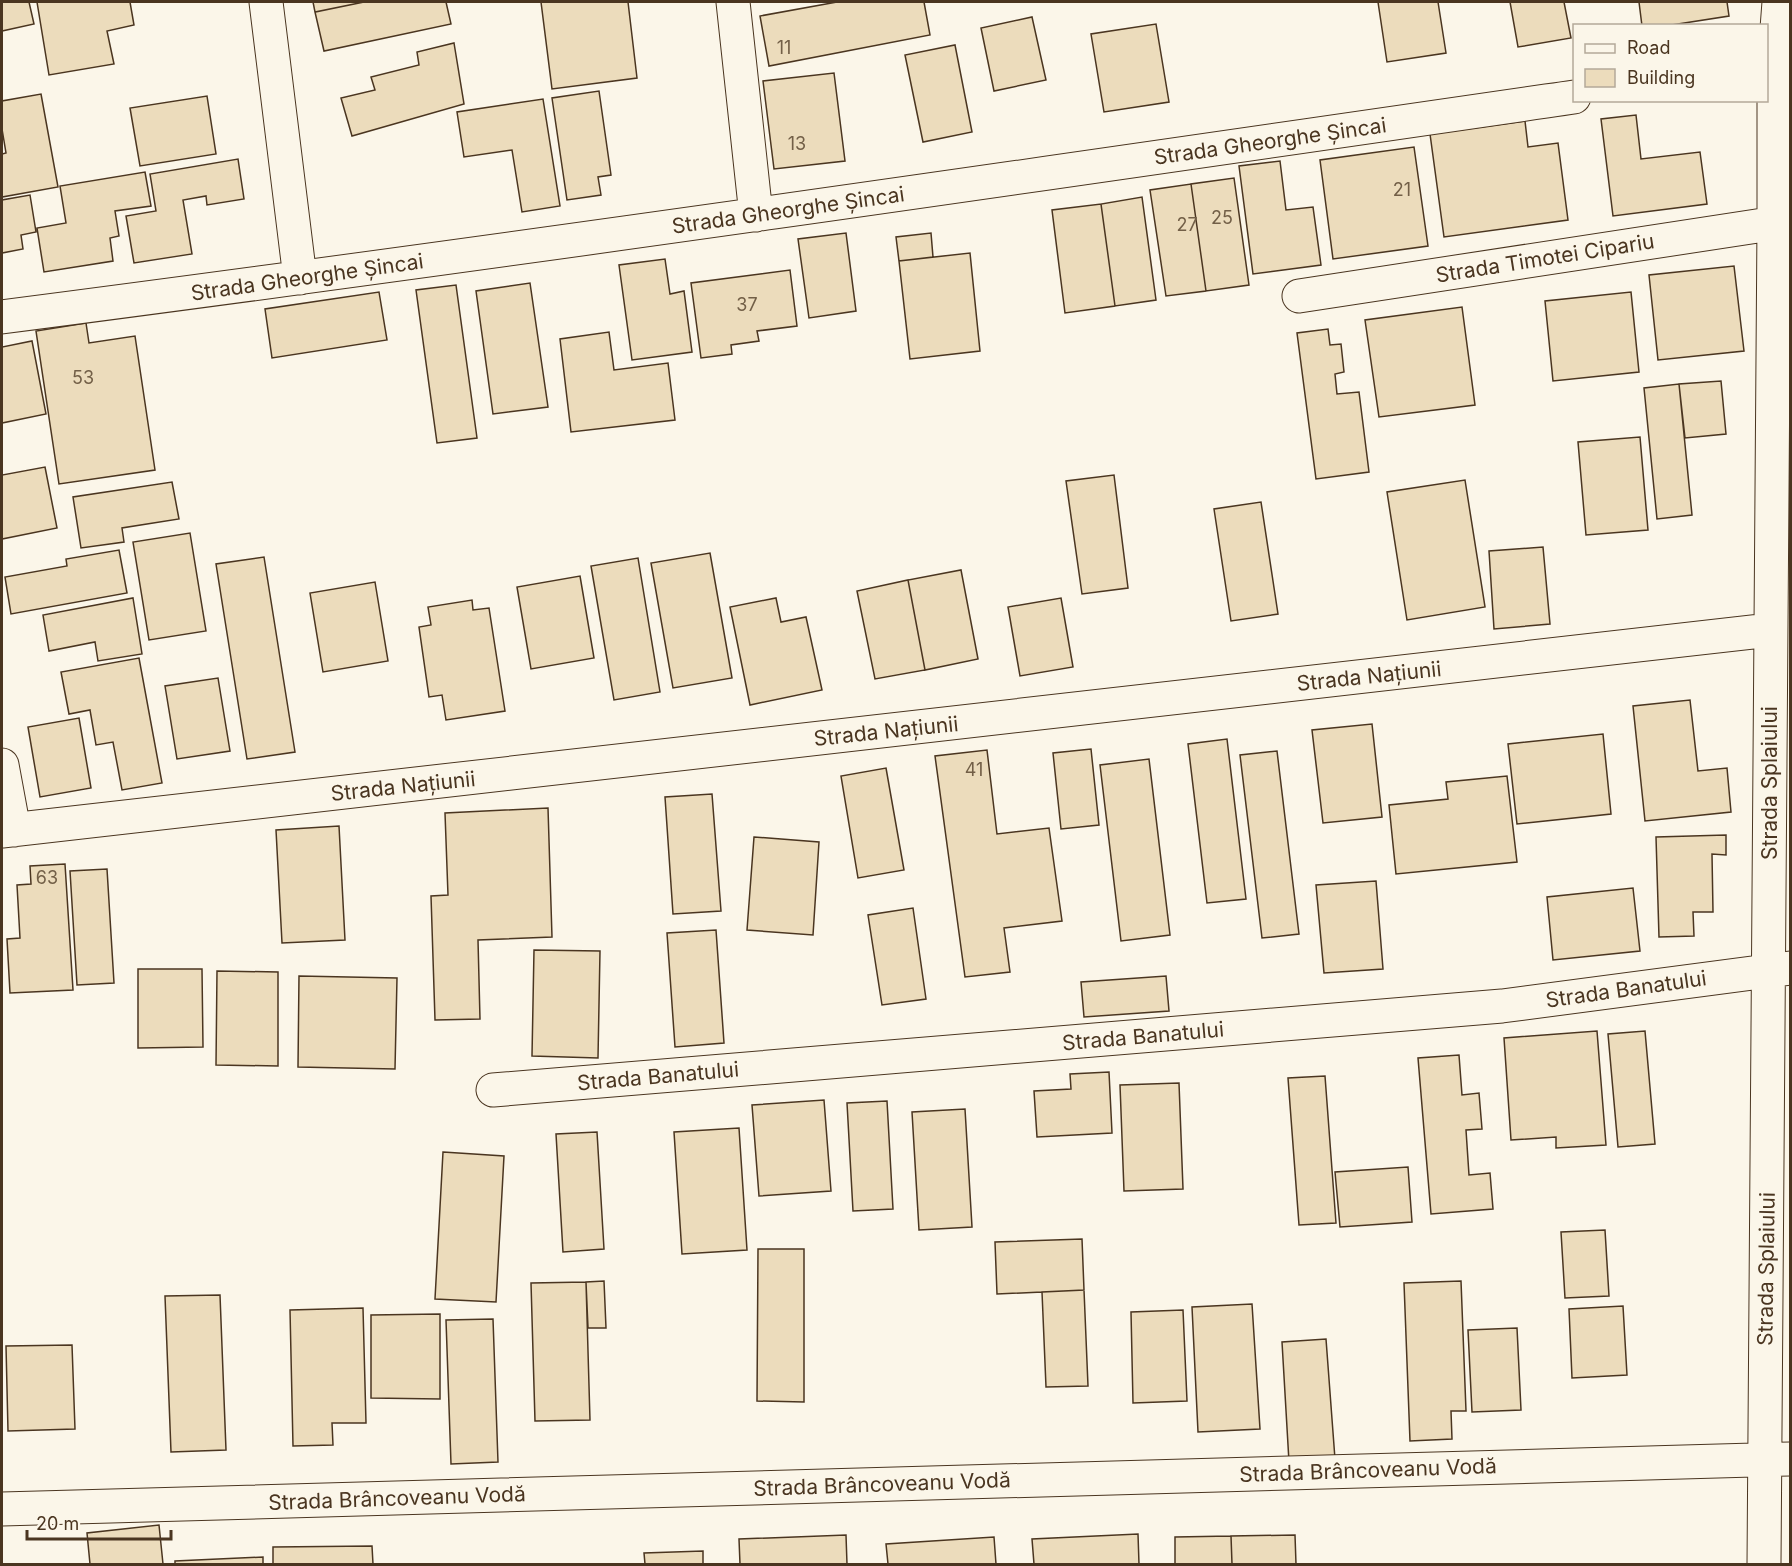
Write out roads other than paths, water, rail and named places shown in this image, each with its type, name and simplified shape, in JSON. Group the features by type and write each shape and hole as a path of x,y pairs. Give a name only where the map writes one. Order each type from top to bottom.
{"street":[{"path":"266,2 300,278"},
{"path":"733,2 756,215"},
{"name":"Strada Splaiului","path":"1764,1564 1777,1459 1780,969 1770,630 1782,222 1770,68 1779,2"},
{"name":"Strada Gheorghe Șincai","path":"2,317 756,215 1573,97"},
{"name":"Strada Timotei Cipariu","path":"1299,296 1782,222"},
{"name":"Strada Națiunii","path":"8,830 1770,630"},
{"path":"2,765 8,830"},
{"name":"Strada Banatului","path":"493,1090 1502,1006 1780,969"},
{"name":"Strada Brâncoveanu Vodă","path":"2,1509 1777,1459"}]}
